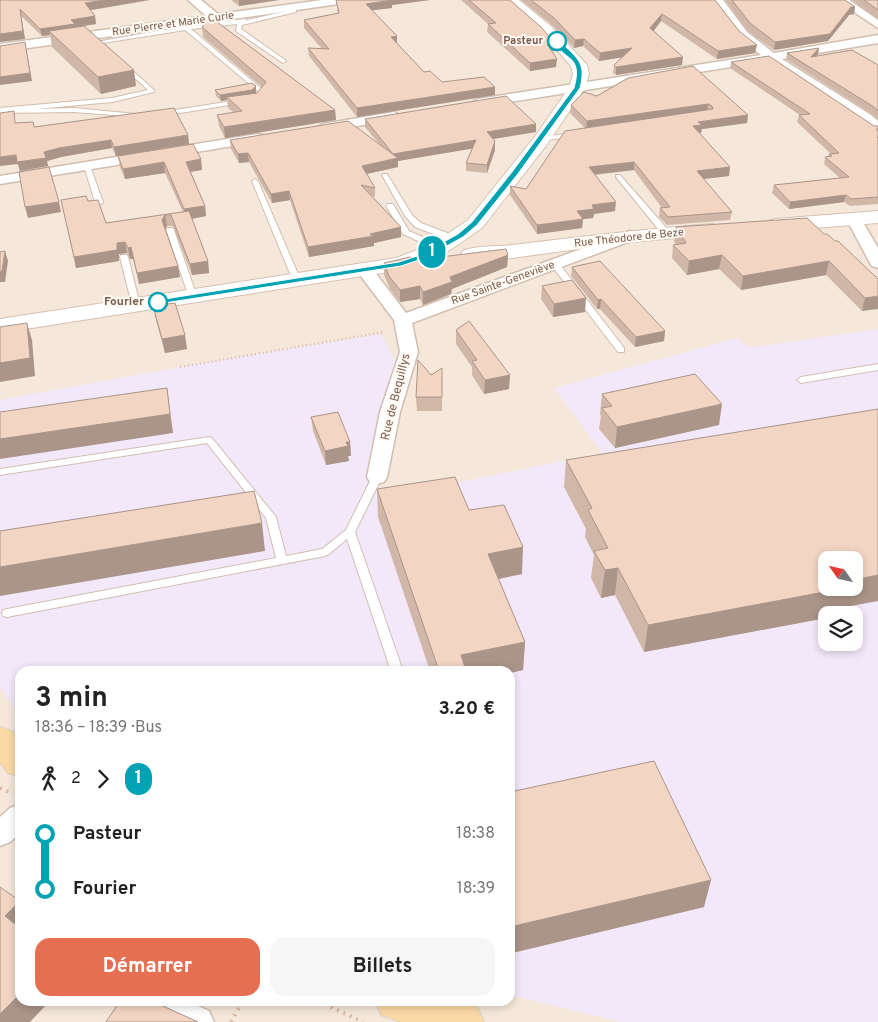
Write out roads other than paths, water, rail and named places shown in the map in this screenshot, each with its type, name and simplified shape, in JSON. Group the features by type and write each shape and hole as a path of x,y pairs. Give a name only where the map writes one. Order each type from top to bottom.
{"main road":[{"path":"0,326 364,271 401,264 448,243 475,224 542,139 577,88 581,74 580,65 547,30 510,0"},
{"name":"Rue Théodore de Beze","path":"448,243 479,255 496,254 631,236 878,217"},
{"path":"0,740 15,757"},
{"path":"411,1006 464,1022"}],"street":[{"path":"194,0 215,18"},
{"name":"Rue Pierre et Marie Curie","path":"0,48 346,0"},
{"path":"717,0 743,35 773,56 777,61 866,118 878,128"},
{"path":"842,0 878,25"},
{"path":"460,106 878,39"},
{"path":"313,129 411,114"},
{"path":"0,180 274,136"},
{"path":"855,220 878,263"},
{"name":"Rue Sainte-Geneviève","path":"404,325 631,236"},
{"path":"364,271 404,325"},
{"name":"Rue de Bequillys","path":"377,477 390,412 409,352 404,325"},
{"path":"0,834 15,820"},
{"path":"164,1006 198,1022"}],"lane":[{"path":"112,54 99,42 186,28 246,21 294,11 293,7"},
{"path":"246,21 239,24 238,30 283,61"},
{"path":"154,115 256,100 262,92 186,28"},
{"path":"0,110 112,100 152,91 119,60"},
{"path":"0,110 74,110 144,116"},
{"path":"542,139 581,134"},
{"path":"87,166 99,202"},
{"path":"385,175 409,216 418,225 448,243"},
{"path":"618,176 666,233"},
{"path":"255,181 297,281"},
{"path":"390,206 406,232 448,243"},
{"path":"170,230 193,297"},
{"path":"124,256 136,305"},
{"path":"556,264 622,350"},
{"path":"801,380 878,367"},
{"path":"0,472 209,440 272,517 282,561"},
{"path":"7,613 325,552 350,532 377,477"},
{"path":"350,532 395,666"}],"place":[{"name":"Pasteur","path":"557,41"},
{"name":"Fourier","path":"158,302"}]}
